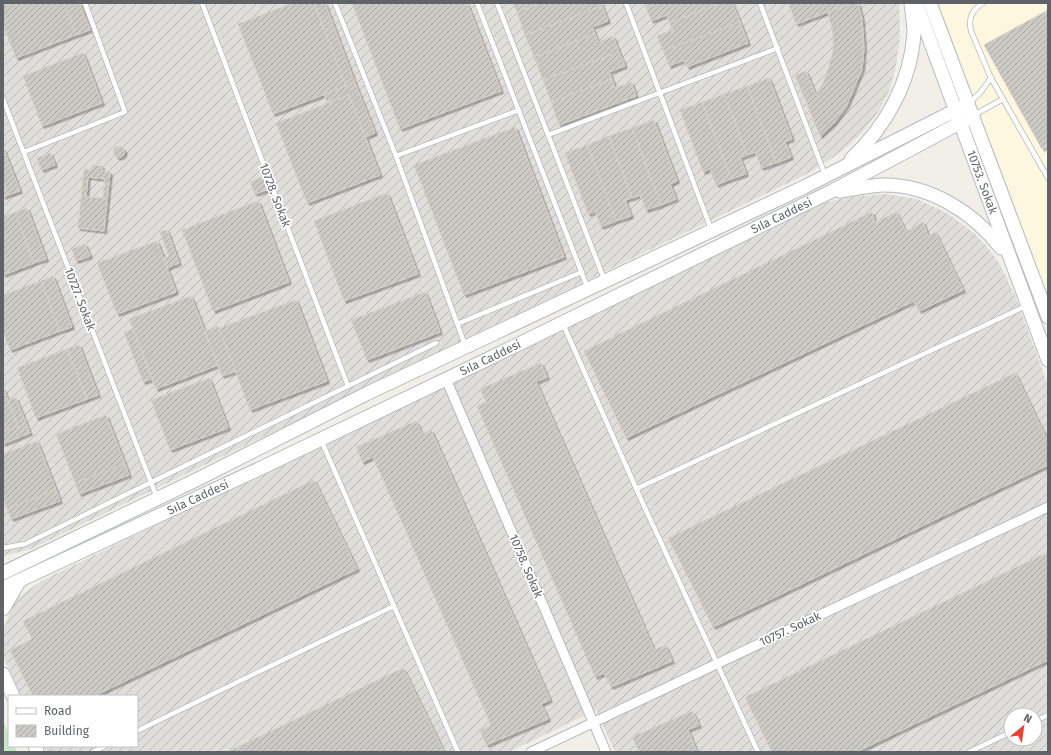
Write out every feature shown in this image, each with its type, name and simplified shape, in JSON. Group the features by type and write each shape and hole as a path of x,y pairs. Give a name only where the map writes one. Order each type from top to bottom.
{"street":[{"path":"838,170 865,144 892,108 908,65 914,33 910,3"},
{"name":"10753. Sokak","path":"916,3 1048,360"},
{"name":"10753. Sokak","path":"930,3 1048,317"},
{"name":"Sıla Caddesi","path":"6,570 157,499 366,394 838,170 956,110 970,110"},
{"name":"Sıla Caddesi","path":"3,588 321,440 832,191 961,123 970,110"},
{"path":"832,191 883,185 920,190 964,212 990,234 1009,257"},
{"name":"10758. Sokak","path":"446,379 606,752"},
{"name":"10757. Sokak","path":"532,752 1048,507"},
{"path":"3,609 20,579"},
{"path":"3,674 13,695"}],"lane":[{"path":"24,152 125,112 85,3"},
{"name":"10728. Sokak","path":"202,3 348,386"},
{"path":"335,3 396,156 466,346"},
{"path":"477,3 588,289"},
{"path":"497,3 605,281"},
{"path":"626,3 661,92 711,230"},
{"path":"760,3 825,176"},
{"path":"983,3 975,9 969,24 991,78 1048,178"},
{"path":"548,135 778,48"},
{"path":"970,110 991,78"},
{"name":"10727. Sokak","path":"3,99 157,499"},
{"path":"970,110 1003,99"},
{"path":"396,156 519,110"},
{"path":"457,324 582,272"},
{"path":"636,489 1028,305"},
{"path":"563,323 636,489 758,752"},
{"path":"3,548 25,544 436,343"},
{"path":"321,440 458,752"},
{"path":"138,730 394,606"},
{"path":"968,752 1003,736"},
{"path":"93,752 103,747"}],"shaded area":[{"path":"3,3 899,3 900,38 896,66 890,89 879,111 862,133 840,153 809,173 31,549 3,556"},
{"path":"938,3 1048,3 1048,295"},
{"path":"886,194 917,199 947,213 975,234 998,261 1016,298 1048,385 1048,752 615,752 596,710 509,752 46,752 44,747 138,747 138,695 21,695 3,656 3,630 12,607 19,597 41,581 823,203 849,197"}],"green space":[{"path":"3,721 8,732 8,747 14,747 17,752 3,752"}],"building":[{"path":"11,3 64,3 76,35 16,58 3,25 3,6"},
{"path":"64,3 79,3 90,30 76,35"},
{"path":"293,3 314,3 346,86 273,114 238,24"},
{"path":"314,3 325,3 355,83 346,86"},
{"path":"352,3 467,3 501,91 400,129"},
{"path":"513,3 540,3 517,12"},
{"path":"540,3 601,3 602,6 525,35 517,12"},
{"path":"644,3 656,3 646,7"},
{"path":"656,3 721,3 670,23 667,15 651,21 646,7"},
{"path":"721,3 732,3 740,22 663,51 657,36 673,30 670,23"},
{"path":"788,3 852,3 796,24"},
{"path":"852,3 858,3 862,19 864,48 862,69 847,105 834,123 820,136 795,75 806,71 816,96 825,79 833,52 833,33 828,12"},
{"path":"602,6 608,21 592,27 595,34 534,57 525,35"},
{"path":"1048,10 1048,145 1042,149 984,45"},
{"path":"740,22 748,43 687,67 684,60 669,66 663,51"},
{"path":"595,34 598,42 613,36 619,52 543,80 534,57"},
{"path":"619,52 625,66 609,72 612,79 551,102 543,80"},
{"path":"83,53 102,103 42,126 23,76"},
{"path":"769,78 792,139 785,142 791,157 776,163 747,86"},
{"path":"612,79 615,88 631,82 636,96 559,125 551,102"},
{"path":"355,83 375,133 365,137 349,95 327,103 324,94"},
{"path":"747,86 776,163 761,168 755,152 747,155 724,94"},
{"path":"724,94 747,155 740,158 746,174 731,179 702,102"},
{"path":"349,95 380,175 307,203 276,123"},
{"path":"702,102 731,179 716,185 710,169 703,172 680,110"},
{"path":"654,120 677,181 670,184 676,199 661,205 632,128"},
{"path":"515,127 564,257 464,295 414,165"},
{"path":"632,128 661,205 646,210 640,195 632,198 609,136"},
{"path":"609,136 632,198 625,200 631,216 616,221 587,145"},
{"path":"587,145 616,221 601,227 595,211 588,214 565,153"},
{"path":"119,146 123,148 125,152 123,156 119,158 115,156 113,152 115,148"},
{"path":"3,148 20,191 8,195 3,181"},
{"path":"50,153 55,165 41,170 37,158"},
{"path":"92,165 102,166 102,171 110,172 104,231 78,228 84,169 92,170","holes":["88,177 105,179 103,198 86,197"]},
{"path":"264,176 269,189 255,194 250,182"},
{"path":"3,181 8,195 3,197"},
{"path":"387,193 418,274 344,301 314,221"},
{"path":"258,201 289,282 213,311 182,230"},
{"path":"27,208 46,259 34,263 15,212"},
{"path":"15,212 34,263 3,275 3,217"},
{"path":"872,212 875,223 896,212 906,232 923,222 928,236 935,232 963,290 919,311 914,301 626,438 584,351"},
{"path":"167,230 179,263 167,268 163,259 169,256 160,232"},
{"path":"157,241 176,292 117,314 97,263"},
{"path":"85,244 90,256 76,261 72,249"},
{"path":"53,276 72,327 60,331 41,281"},
{"path":"41,281 60,331 10,350 3,331 3,295"},
{"path":"425,292 440,332 367,360 351,320"},
{"path":"191,296 218,365 156,389 129,319"},
{"path":"296,300 327,381 250,410 219,328"},
{"path":"218,326 236,371 222,376 205,331"},
{"path":"133,329 152,379 143,382 124,332"},
{"path":"79,345 98,395 87,399 67,349"},
{"path":"67,349 87,399 36,418 17,368"},
{"path":"541,363 547,377 536,382 654,650 665,645 672,661 611,687 604,673 595,677 477,406 486,402 480,389"},
{"path":"1015,373 1048,442 1048,465 713,627 668,538"},
{"path":"209,378 228,428 170,450 151,400"},
{"path":"3,388 18,426 3,432"},
{"path":"16,398 30,433 3,444 3,432 18,426 8,401"},
{"path":"106,415 125,464 75,483 56,434"},
{"path":"416,421 422,434 431,430 550,700 541,704 548,719 486,745 480,730 491,725 373,457 362,462 356,447"},
{"path":"37,441 56,490 7,509 3,498 3,454"},
{"path":"125,464 129,475 79,494 75,483"},
{"path":"314,480 357,569 96,695 32,695 10,650 32,639 23,621"},
{"path":"56,490 60,501 11,519 7,509"},
{"path":"1048,552 1048,660 856,752 772,752 745,697"},
{"path":"403,668 444,752 227,752"},
{"path":"692,711 699,725 688,730 697,752 634,752 638,750 632,737"}]}
